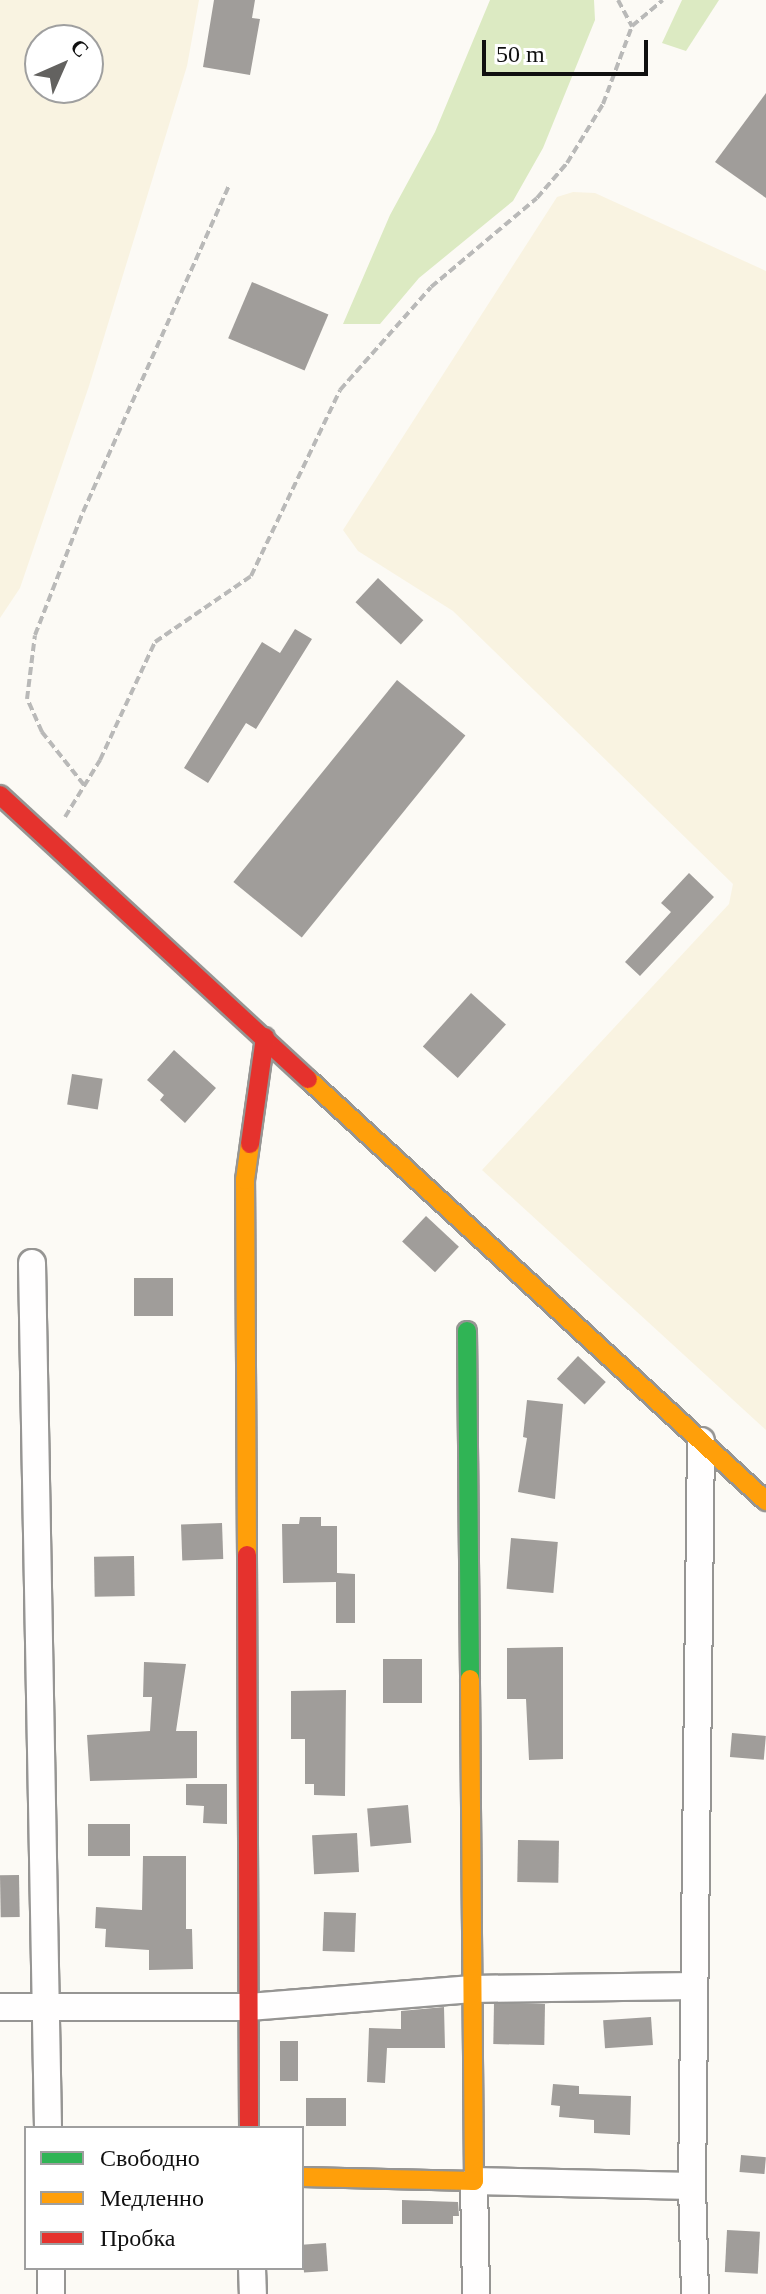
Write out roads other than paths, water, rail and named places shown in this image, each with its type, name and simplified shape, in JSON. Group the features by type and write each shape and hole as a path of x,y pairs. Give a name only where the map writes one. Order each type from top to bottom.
{"street":[{"path":"0,795 766,1501"},
{"path":"249,2126 245,1180 265,1037"},
{"path":"32,1263 48,2126"},
{"path":"467,1331 476,2294"},
{"path":"695,2294 692,2186 701,1441"},
{"path":"0,2007 249,2007 472,1989 694,1986"},
{"path":"304,2177 692,2186"},
{"path":"51,2270 51,2294"},
{"path":"252,2270 253,2294"}]}
